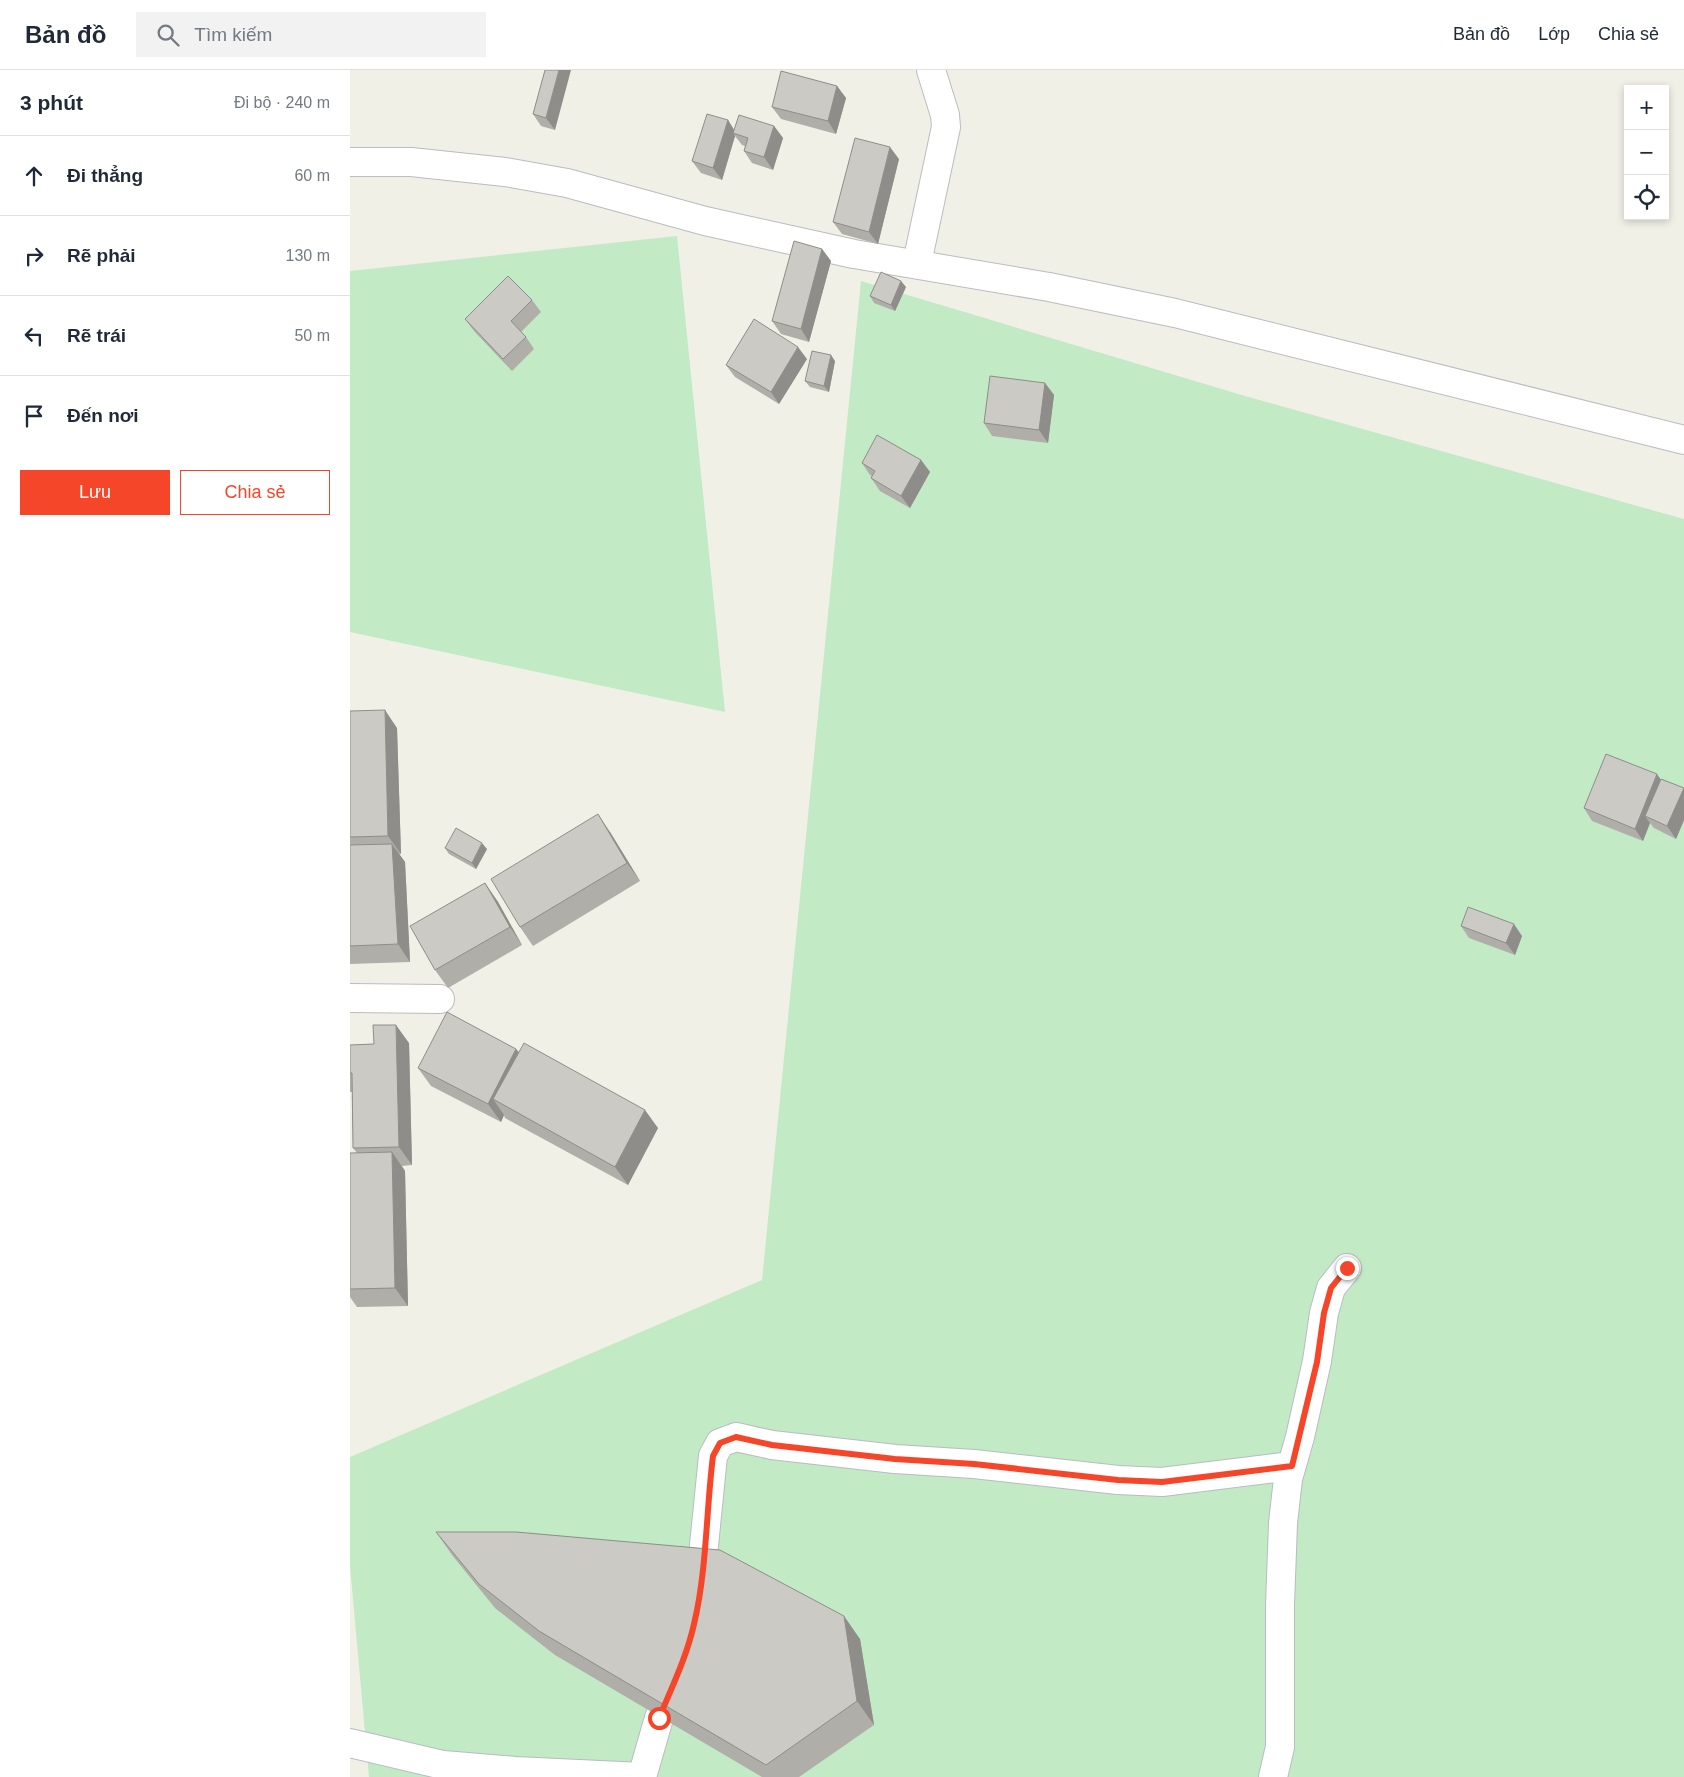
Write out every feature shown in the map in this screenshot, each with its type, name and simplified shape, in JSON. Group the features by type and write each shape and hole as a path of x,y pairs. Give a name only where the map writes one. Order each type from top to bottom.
{"street":[{"path":"917,263 946,128 945,115 931,70"},
{"path":"350,162 411,162 514,174 567,184 705,220 854,254 917,263 1175,313 1684,440"},
{"path":"350,998 440,999"},
{"path":"1273,1777 1280,1747 1280,1606 1283,1523 1288,1479 1317,1362 1324,1313 1331,1288 1347,1268"},
{"path":"697,1606 713,1456 720,1443 730,1437 750,1439 772,1445 895,1459 974,1464 1118,1480 1162,1482 1292,1466"},
{"path":"350,1743 443,1764 515,1771 642,1777 659,1718 684,1657"}],"green space":[{"path":"677,236 725,712 350,632 350,271"},
{"path":"861,281 1245,396 1684,519 1684,1777 369,1777 350,1566 350,1457 762,1280"}],"building":[{"path":"545,70 559,70 546,118 533,114"},
{"path":"781,71 837,86 828,121 772,107"},
{"path":"707,114 728,120 713,168 692,161"},
{"path":"739,115 774,126 764,157 744,151 748,138 733,133"},
{"path":"855,138 890,147 869,232 833,222"},
{"path":"794,241 822,249 801,329 772,321"},
{"path":"881,272 901,281 891,305 870,296"},
{"path":"508,276 532,300 511,321 526,337 503,359 465,319"},
{"path":"754,319 798,347 771,392 726,365"},
{"path":"812,351 831,355 824,386 805,381"},
{"path":"990,376 1045,383 1039,430 984,423"},
{"path":"877,435 921,460 901,496 871,478 875,471 862,463"},
{"path":"385,710 388,836 350,837 350,711"},
{"path":"1606,754 1657,774 1635,829 1584,808"},
{"path":"1661,779 1684,788 1667,826 1645,816"},
{"path":"598,814 627,863 520,927 491,879"},
{"path":"456,828 482,843 472,863 445,848"},
{"path":"392,844 398,944 350,946 350,845"},
{"path":"485,883 510,927 435,970 410,926"},
{"path":"1468,907 1514,924 1506,943 1461,926"},
{"path":"447,1012 516,1049 488,1104 418,1068"},
{"path":"373,1025 396,1025 399,1147 353,1148 350,1045 374,1044"},
{"path":"524,1043 645,1110 615,1167 493,1099"},
{"path":"392,1152 395,1288 350,1289 350,1153"},
{"path":"436,1532 516,1532 720,1550 844,1616 857,1701 766,1765 539,1631 479,1584"}],"route":[{"path":"659,1718 681,1665 694,1624 702,1570 707,1501 713,1456 720,1443 730,1437 736,1437 772,1445 895,1459 974,1464 1118,1480 1162,1482 1292,1466 1317,1362 1324,1313 1331,1288 1347,1268"}]}
